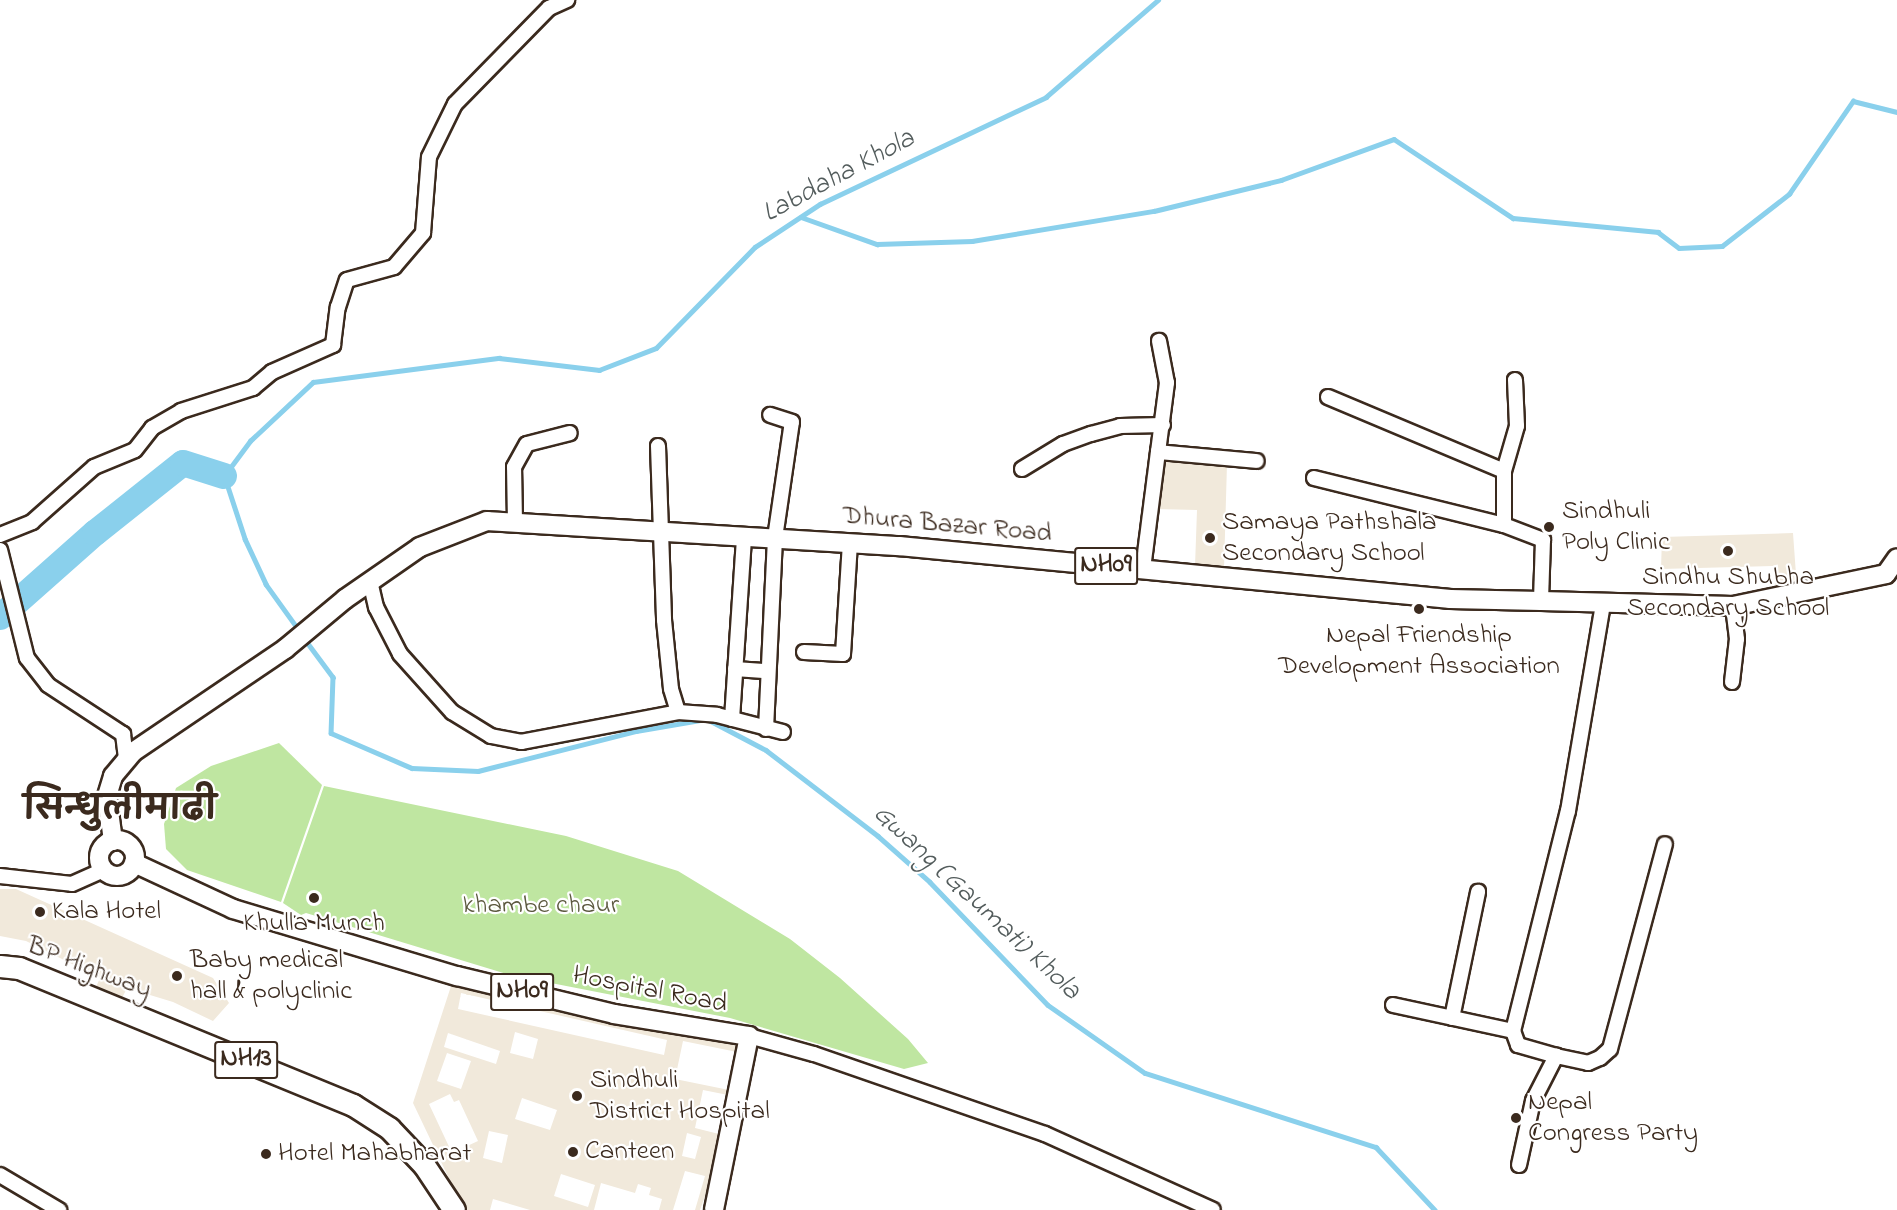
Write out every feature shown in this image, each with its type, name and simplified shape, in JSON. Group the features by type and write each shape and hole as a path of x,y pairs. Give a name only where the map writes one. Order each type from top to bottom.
{"highway":[{"name":"BP Highway","path":"0,966 19,968 353,1106 389,1128 424,1165 454,1210"}],"main road":[{"name":"Dhura Bazar Road","path":"126,759 285,649 345,598 420,547 487,521 850,543 1450,599 1733,606 1891,574"},
{"name":"NH09","path":"1891,574 1897,558"},
{"name":"NH09","path":"126,759 113,777 107,796 113,841 130,846 134,863"},
{"path":"113,841 100,852 104,870 121,876 134,863"},
{"name":"Hospital Road","path":"134,863 233,909 457,976 614,1014 749,1036 714,1210"}],"street":[{"path":"0,536 32,522 94,467 135,450 152,428 181,411 253,388 272,372 333,345 338,307 347,280 394,267 423,233 429,157 455,104 549,8 567,0"},
{"path":"1143,569 1167,383 1159,341"},
{"path":"1504,525 1504,471 1517,426 1515,380"},
{"path":"1328,396 1504,471"},
{"path":"766,729 775,538 792,422 770,415"},
{"path":"1022,470 1063,444 1091,434 1120,426 1163,424"},
{"path":"515,522 514,467 527,444 570,433"},
{"path":"658,446 663,620 672,689 678,711"},
{"path":"1158,452 1257,461"},
{"path":"1314,478 1504,525 1543,540 1541,601"},
{"path":"732,719 744,536"},
{"path":"804,652 843,654 850,543"},
{"path":"1,551 27,658 48,685 123,734 126,759"},
{"path":"370,581 376,607 400,654 452,712 491,736 521,742 678,711 732,719 783,732"},
{"path":"1603,603 1568,811 1512,1031 1518,1045 1588,1063 1610,1049 1665,844"},
{"path":"1732,682 1737,639 1733,606"},
{"path":"735,669 767,671"},
{"path":"0,876 72,884 104,870"},
{"path":"1452,1018 1478,892"},
{"path":"1393,1005 1512,1031"},
{"path":"749,1036 814,1054 1045,1134 1212,1210"},
{"path":"1519,1165 1533,1101 1556,1056"},
{"path":"0,1175 59,1210"}],"shaded area":[{"name":"Samaya Pathshala Secondary School","path":"1164,459 1227,464 1224,569 1195,566 1197,510 1156,509"},
{"name":"Sindhu Shubha Secondary School","path":"1793,533 1797,588 1776,590 1773,566 1661,569 1662,537"},
{"path":"0,889 16,889 213,978 229,1003 213,1021 173,1002 127,988 121,1000 96,987 100,978 26,941 0,936"},
{"name":"Sindhuli District Hospital","path":"452,983 742,1047 719,1157 700,1210 695,1210 705,1176 685,1171 673,1210 659,1210 662,1199 649,1195 651,1188 638,1184 635,1193 601,1183 594,1210 530,1210 493,1199 490,1210 464,1210 413,1103","holes":["461,993 667,1040 664,1055 458,1009","515,1032 538,1039 533,1059 510,1053","448,1033 500,1051 496,1064 444,1047","683,1041 737,1052 729,1090 675,1079","447,1053 471,1061 461,1089 437,1081","703,1090 728,1095 719,1134 695,1128","450,1094 454,1102 459,1100 478,1141 452,1153 429,1104","522,1098 557,1110 550,1130 515,1119","489,1131 508,1135 502,1163 483,1158","687,1133 701,1137 695,1159 682,1156","561,1174 595,1185 588,1207 554,1196"]}],"green space":[{"path":"279,743 322,785 281,902 187,870 166,849 164,824 176,788 211,766"},
{"name":"khambe chaur","path":"324,786 566,836 678,871 790,939 840,978 908,1039 928,1063 904,1069 730,1018 510,975 306,913 301,915 283,903"}],"waterway":[{"name":"Labdaha Khola","path":"299,631 266,585 245,540 224,476 250,441 313,382 499,358 599,370 656,348 755,247 820,204 1046,97 1158,0"},
{"path":"801,217 877,244 972,241 1154,211 1281,180 1394,139 1513,218 1658,232 1679,248 1722,246 1789,194 1853,101 1897,112"},
{"path":"0,617 95,533 183,463 224,476"},
{"name":"Gwang (Gaumati) Khola","path":"304,638 333,677 331,733 412,768 478,771 636,731 707,719 766,750 878,836 930,882 1048,1005 1145,1073 1376,1147 1435,1210"}],"place":[{"name":"Sindhuli Poly Clinic","path":"1549,527"},
{"name":"Samaya Pathshala Secondary School","path":"1210,538"},
{"name":"Sindhu Shubha Secondary School","path":"1728,551"},
{"name":"Nepal Friendship Development Association","path":"1419,609"},
{"name":"Khulla Munch","path":"314,898"},
{"name":"Kala Hotel","path":"40,912"},
{"name":"Baby medical hall & polyclinic","path":"177,976"},
{"name":"Sindhuli District Hospital","path":"577,1096"},
{"name":"Nepal Congress Party","path":"1516,1118"},
{"name":"Canteen","path":"573,1152"},
{"name":"Hotel Mahabharat","path":"266,1154"}],"district":[{"name":"सिन्धुलीमाढी","path":"120,811"}]}
